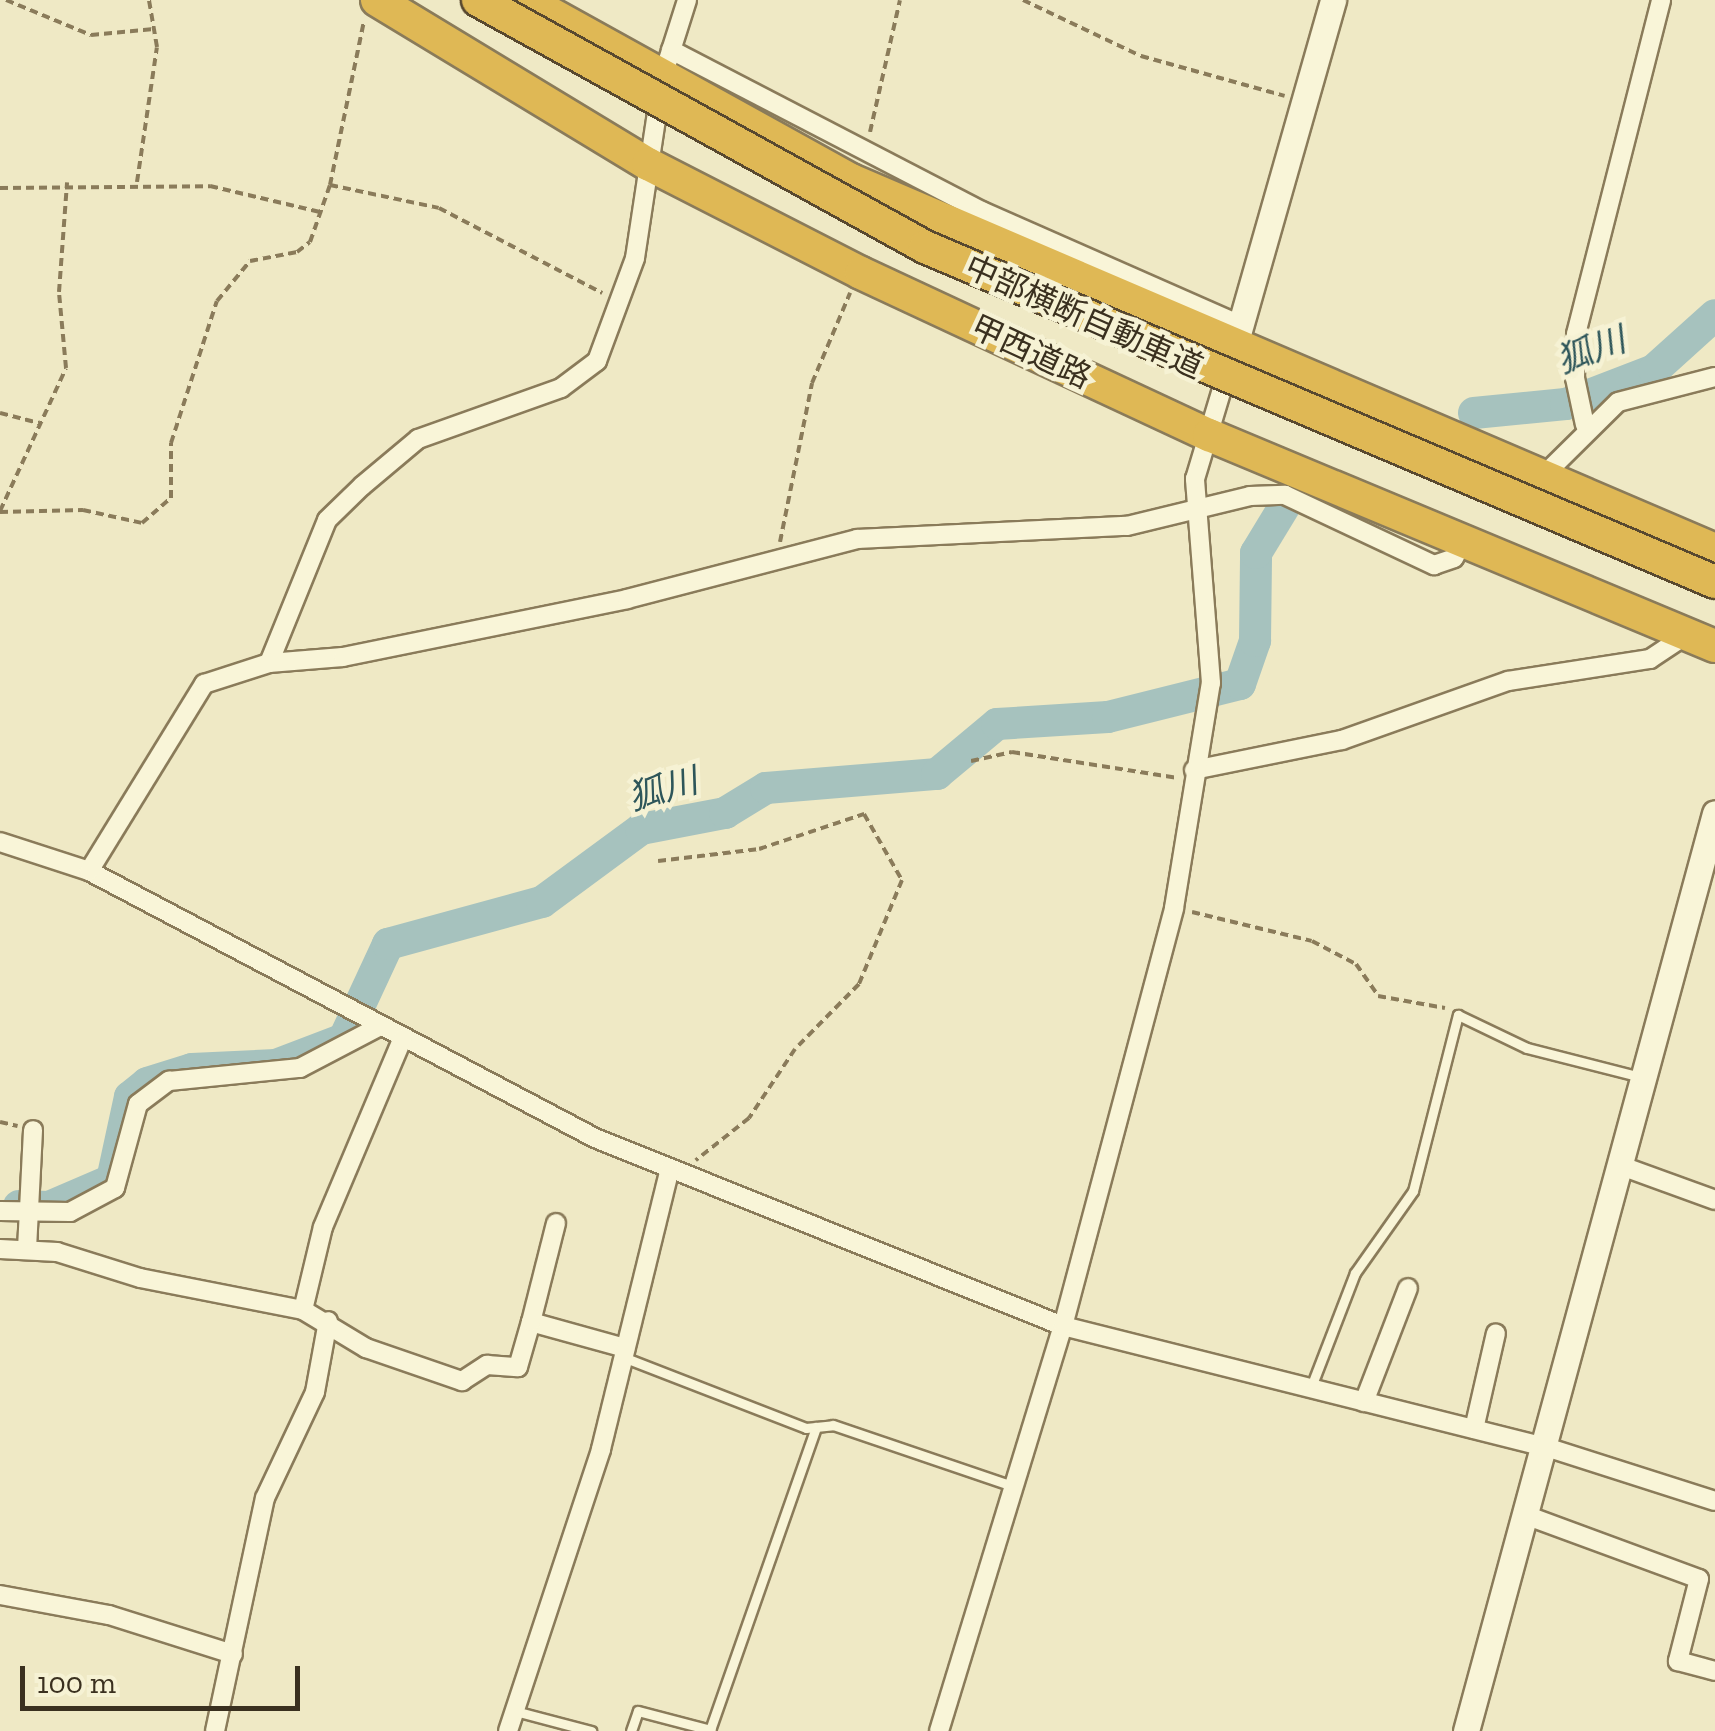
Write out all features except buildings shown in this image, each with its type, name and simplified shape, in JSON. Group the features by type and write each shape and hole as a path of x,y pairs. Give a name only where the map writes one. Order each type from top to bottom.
{"highway":[{"name":"中部横断自動車道","path":"478,0 925,247 1715,582"},
{"path":"526,0 666,65 852,180 1237,336 1541,478 1715,550"},
{"name":"甲西道路","path":"373,6 648,164 861,273 1209,434 1701,641"},
{"path":"1679,535 1715,559"}],"street":[{"path":"268,663 327,520 418,439 583,376 620,303 666,65 687,0"},
{"path":"940,1731 1063,1326 1174,908 1211,683 1195,479 1333,0"},
{"path":"1585,425 1575,378 1576,334 1662,0"},
{"path":"666,65 865,152 1237,336"},
{"path":"1541,478 1585,425 1618,402 1715,377"},
{"path":"89,871 204,684 268,663 343,657 627,599 776,557 857,539 1127,526 1285,495 1434,566 1454,558 1463,542"},
{"path":"1193,775 1342,740 1508,680 1650,658 1701,641"},
{"path":"1466,1731 1528,1516 1641,1078 1715,813"},
{"path":"0,842 89,871 519,1102 675,1170 1063,1326 1546,1447 1715,1501"},
{"path":"0,1211 70,1212 116,1188 138,1104 169,1081 300,1068 379,1026"},
{"path":"303,1310 323,1227 403,1038"},
{"path":"27,1250 26,1188 33,1130"},
{"path":"1619,1165 1715,1200"},
{"path":"508,1731 602,1449 624,1353 675,1170"},
{"path":"0,1249 27,1250 303,1310 328,1321 366,1348 462,1380 487,1364 518,1368 556,1223"},
{"path":"1364,1402 1408,1288"},
{"path":"215,1731 265,1498 316,1392 328,1321"},
{"path":"531,1322 624,1353"},
{"path":"1474,1429 1496,1333"},
{"path":"1528,1516 1699,1579 1678,1662 1715,1672"},
{"path":"0,1594 109,1615 233,1654"}],"lane":[{"path":"1310,1389 1354,1272 1413,1191 1458,1015 1526,1048 1641,1078"},
{"path":"624,1353 816,1427 833,1425 1012,1486"},
{"path":"631,1731 638,1711 712,1730 816,1427"},
{"path":"514,1711 591,1731"}],"path":[{"path":"6,0 90,34 154,29"},
{"path":"137,182 154,29 149,0"},
{"path":"865,152 900,0"},
{"path":"1022,0 1141,56 1304,102"},
{"path":"68,182 60,292 69,341 40,424 0,512 83,510 142,523 171,498 171,443 218,300 250,260 297,252 310,242 330,185 373,6"},
{"path":"0,188 68,182 210,186 320,212"},
{"path":"330,185 439,208 620,303"},
{"path":"776,557 812,383 861,273"},
{"path":"0,413 40,424"},
{"path":"971,761 1012,752 1193,775"},
{"path":"658,861 759,848 864,814 902,880 859,984 795,1049 749,1118 675,1170"},
{"path":"1174,908 1312,941 1356,964 1378,996 1458,1015"}],"waterway":[{"name":"狐川","path":"1474,413 1566,404 1654,370 1715,315"},
{"name":"狐川","path":"19,1206 49,1207 112,1180 130,1097 147,1083 192,1069 276,1065 344,1039 388,944 542,902 641,829 725,813 766,788 937,774 997,724 1108,717 1240,684 1255,641 1256,553 1284,507"}]}
